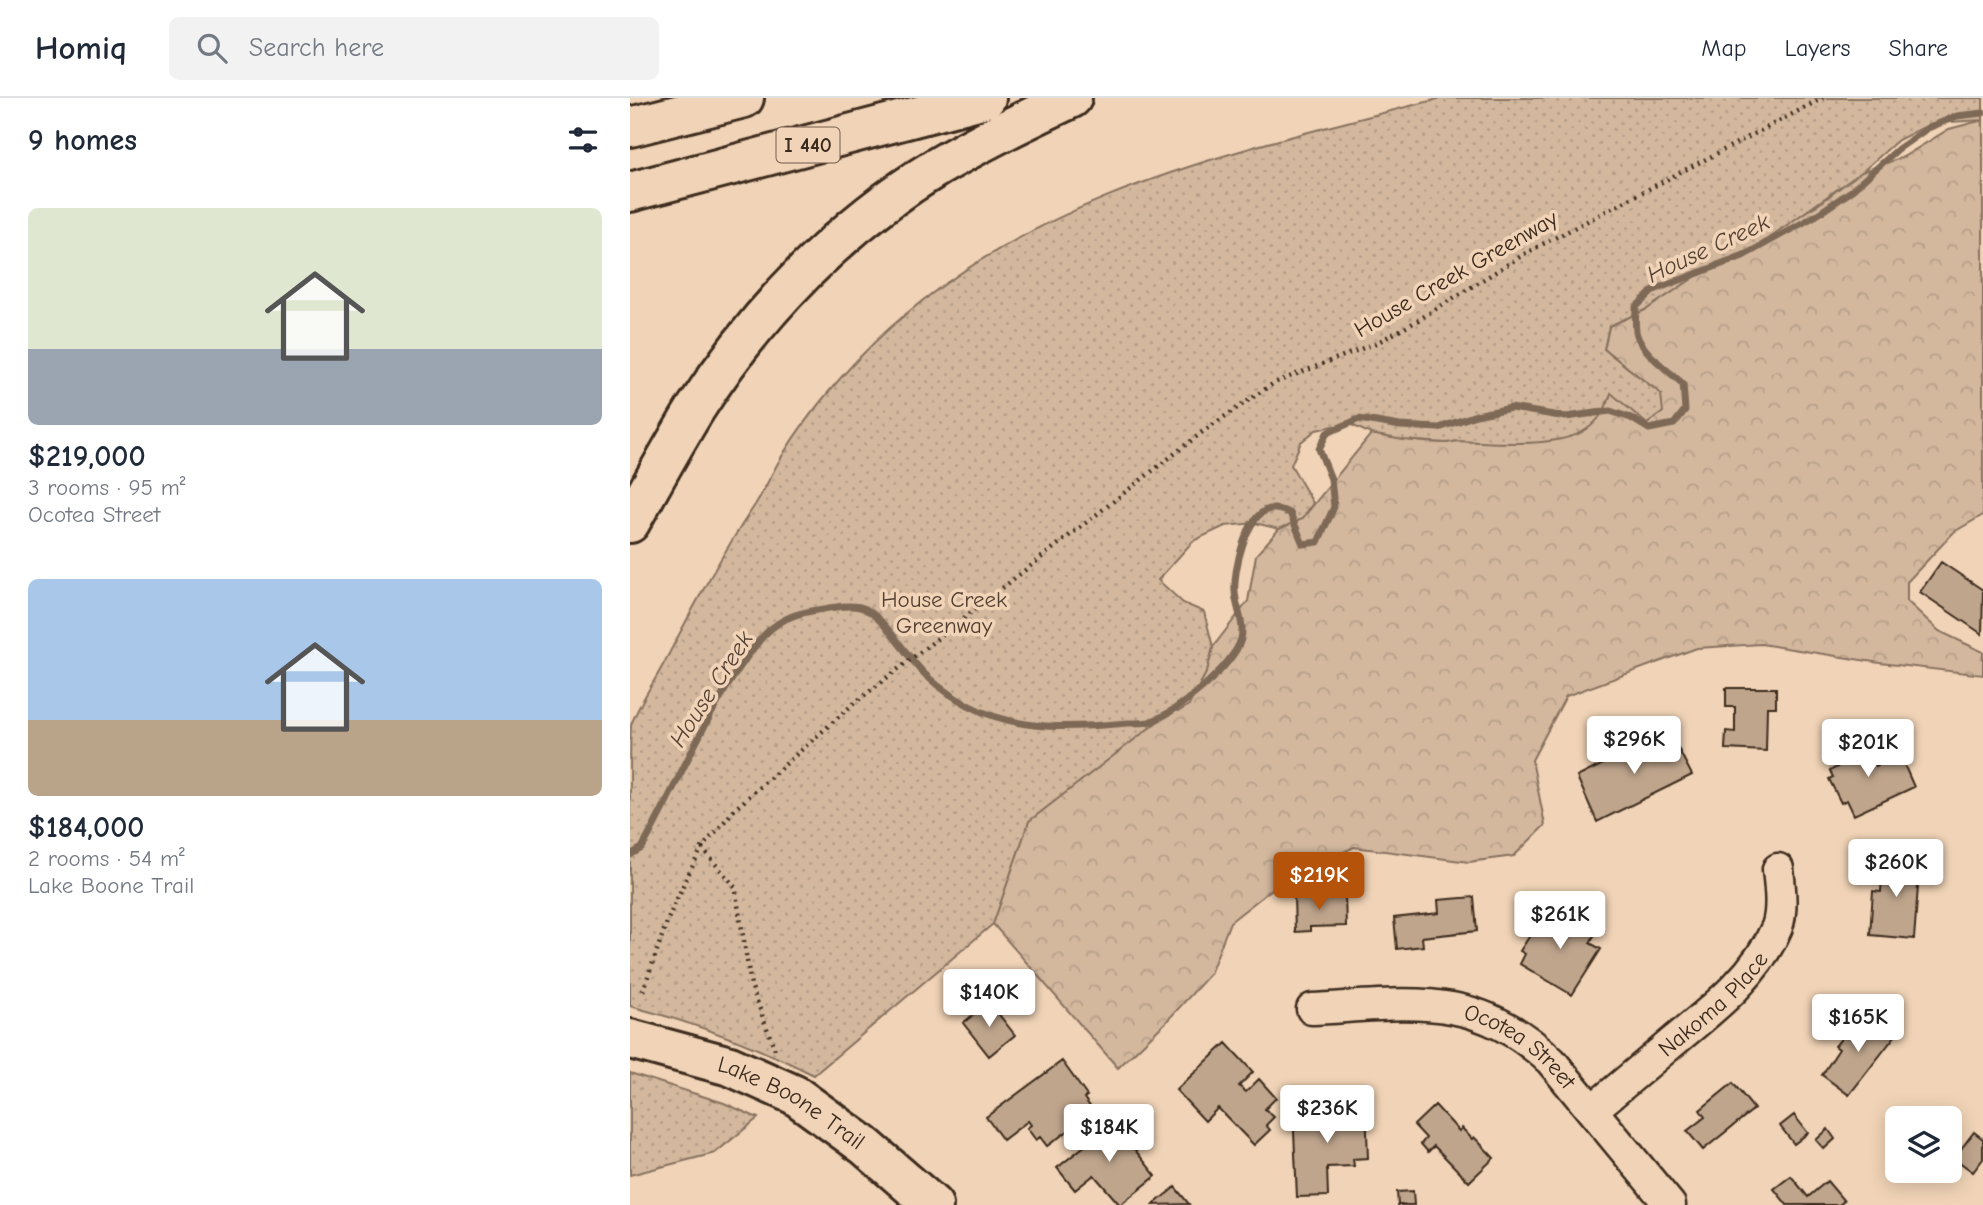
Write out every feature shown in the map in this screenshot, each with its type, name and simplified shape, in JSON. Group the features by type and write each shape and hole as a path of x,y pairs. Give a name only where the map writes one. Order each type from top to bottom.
{"main road":[{"path":"630,127 744,98"},
{"name":"I 440","path":"630,192 986,98"},
{"path":"630,523 697,407 743,342 826,251 888,200 937,167 992,136 1072,98"},
{"name":"Lake Boone Trail","path":"630,1039 730,1066 795,1095 865,1146 933,1205"}],"street":[{"name":"Nakoma Place","path":"1592,1110 1705,1015 1753,968 1778,925 1781,896 1778,869"},
{"name":"Ocotea Street","path":"1312,1009 1412,1003 1446,1006 1484,1015 1512,1028 1533,1043 1551,1061 1670,1205"}],"path":[{"name":"House Creek Greenway","path":"643,991 668,919 702,848 735,809 852,705 1205,430 1254,396 1301,371 1376,344 1537,247 1822,98"},
{"path":"702,848 735,887 751,985 778,1058"}],"green space":[{"name":"House Creek Greenway","path":"1442,98 1983,98 1983,120 1932,123 1898,140 1863,171 1753,249 1716,263 1647,309 1609,326 1604,349 1661,394 1663,412 1647,424 1611,393 1596,421 1587,429 1575,435 1543,442 1447,443 1403,440 1371,434 1352,425 1316,430 1301,442 1291,465 1313,503 1302,519 1279,529 1255,523 1225,526 1193,541 1158,580 1183,603 1204,612 1213,647 1207,671 1189,705 1179,711 1174,709 1029,821 993,924 814,1075 724,1036 630,1006 631,725 707,584 786,449 846,372 918,304 984,258 1055,219 1129,188 1206,161 1284,138"},
{"path":"1983,120 1983,515 1954,532 1907,582 1907,601 1939,631 1983,652 1983,675 1880,663 1761,644 1697,648 1566,696 1532,760 1545,825 1514,856 1469,862 1354,847 1281,882 1230,922 1210,974 1166,1022 1118,1068 993,924 1029,821 1174,708 1179,711 1189,705 1207,671 1213,647 1248,601 1256,555 1279,529 1302,519 1371,434 1438,443 1520,443 1551,440 1608,403 1611,392 1661,394 1604,349 1609,326 1647,309 1679,285 1819,204 1859,173 1903,157 1949,129"},
{"path":"630,1073 724,1103 758,1118 715,1153 630,1175"}],"building":[{"path":"1941,562 1983,590 1982,634 1920,592"},
{"path":"1726,688 1776,688 1776,707 1767,707 1766,751 1725,749 1726,731 1735,732 1735,707 1726,707"},
{"path":"1669,731 1692,775 1597,822 1577,777"},
{"path":"1869,743 1876,756 1873,757 1876,766 1900,755 1914,787 1854,815 1847,800 1841,803 1829,779 1833,777 1830,771 1837,767 1833,759 1859,744 1860,747"},
{"path":"1883,857 1920,860 1914,939 1870,935 1873,891 1881,892"},
{"path":"1345,895 1346,926 1310,927 1310,931 1295,932 1294,896"},
{"path":"1474,897 1477,931 1422,937 1423,946 1397,949 1394,918 1439,913 1438,900"},
{"path":"1545,912 1558,919 1562,912 1596,932 1590,943 1601,949 1572,995 1520,964 1525,954 1520,951"},
{"path":"989,1002 1015,1035 989,1056 963,1023"},
{"path":"1868,1015 1895,1036 1849,1095 1822,1075 1839,1049 1835,1046"},
{"path":"1226,1043 1253,1072 1239,1086 1246,1092 1259,1079 1276,1098 1265,1109 1274,1117 1266,1125 1270,1130 1254,1145 1218,1108 1205,1121 1176,1090"},
{"path":"1062,1061 1087,1096 1084,1098 1094,1112 1047,1146 1040,1137 1036,1140 1027,1128 1031,1125 1028,1121 1003,1140 986,1117"},
{"path":"1733,1083 1754,1109 1703,1150 1687,1131 1705,1117 1700,1110"},
{"path":"1435,1105 1459,1131 1462,1128 1472,1139 1474,1137 1494,1158 1469,1182 1434,1146 1428,1152 1421,1144 1426,1138 1414,1125"},
{"path":"1366,1107 1368,1158 1353,1159 1354,1166 1327,1167 1328,1196 1297,1197 1293,1110"},
{"path":"1794,1115 1808,1133 1794,1144 1780,1126"},
{"path":"1113,1123 1118,1128 1127,1128 1133,1135 1131,1145 1156,1176 1120,1205 1094,1175 1075,1190 1057,1168"},
{"path":"1828,1129 1835,1139 1824,1149 1816,1140"},
{"path":"1974,1132 1983,1139 1983,1159 1973,1172 1962,1164 1962,1148"},
{"path":"1791,1176 1808,1197 1827,1181 1844,1201 1839,1205 1787,1205 1774,1189"},
{"path":"1175,1187 1189,1204 1153,1205"},
{"path":"1413,1191 1414,1205 1398,1205 1397,1192"}],"waterway":[{"name":"House Creek","path":"630,855 642,848 710,716 741,665 772,628 801,613 844,606 860,607 868,611 886,627 921,671 938,685 968,705 1006,720 1046,726 1087,726 1149,722 1173,710 1216,675 1236,650 1241,639 1241,621 1235,592 1236,571 1243,544 1254,521 1270,509 1285,511 1290,513 1303,544 1318,542 1334,507 1331,479 1319,449 1327,433 1359,419 1400,426 1439,428 1476,415 1511,408 1566,417 1610,411 1631,418 1649,429 1674,424 1685,410 1683,384 1650,355 1640,341 1636,328 1636,307 1654,290 1743,256 1815,216 1850,192 1898,149 1928,128 1957,116 1983,113"}]}
